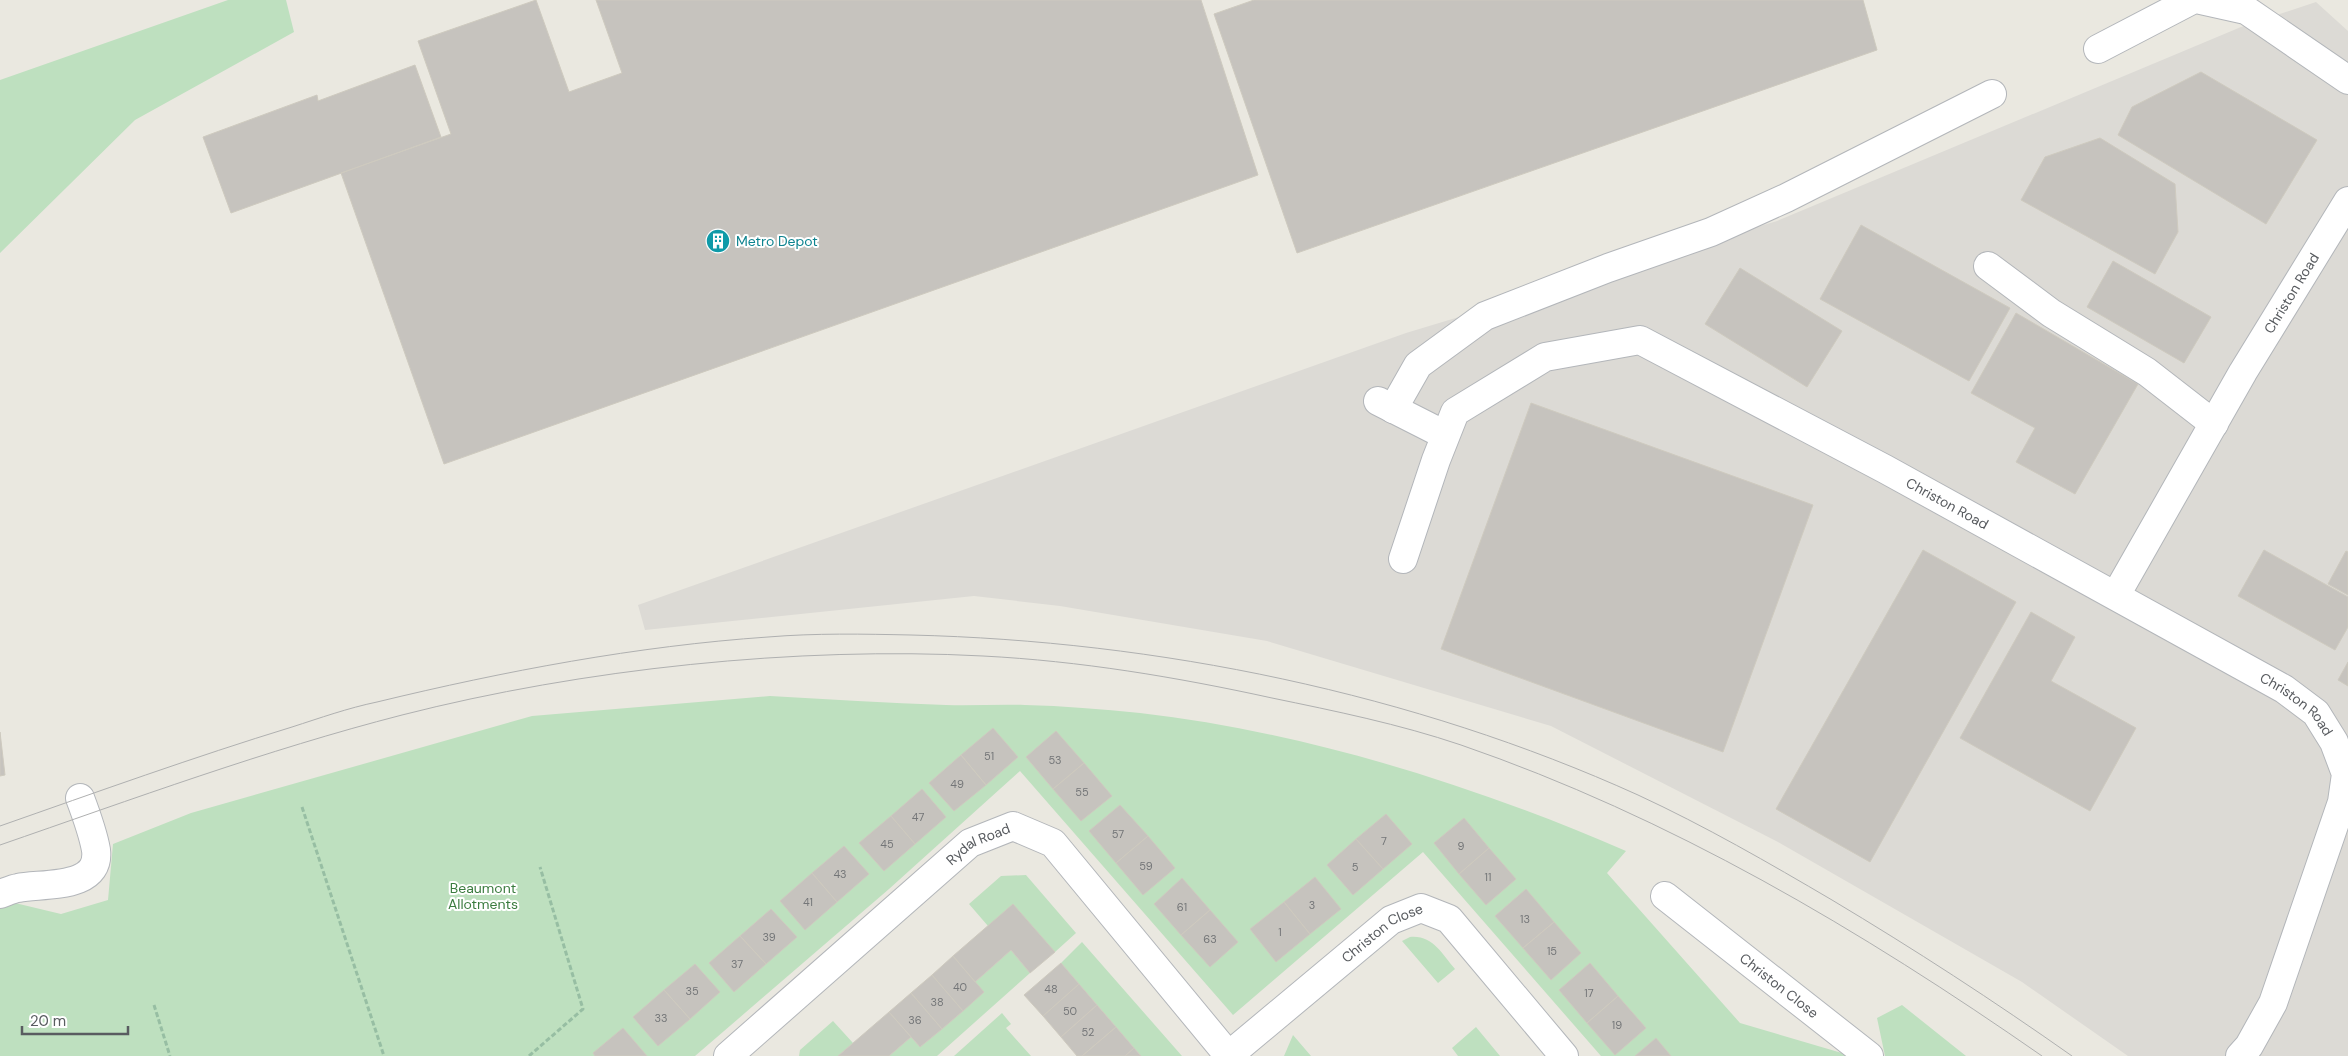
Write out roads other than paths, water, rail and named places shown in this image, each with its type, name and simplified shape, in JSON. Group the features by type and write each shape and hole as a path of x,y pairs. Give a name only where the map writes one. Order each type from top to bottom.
{"street":[{"path":"2098,49 2192,0"},
{"path":"2215,2 2246,10 2348,80"},
{"path":"1445,435 1386,405 1418,365 1485,316 1608,268 1711,232 1786,198 1992,94"},
{"name":"Christon Road","path":"2116,595 2214,424 2348,201"},
{"path":"1988,266 2051,313 2147,372 2214,424"},
{"name":"Christon Road","path":"1404,558 1454,412 1545,358 1640,340 1885,469 2284,689 2316,713 2334,742 2346,774 2346,786 2273,1003 2249,1046 2240,1056"},
{"path":"0,894 19,888 63,885 89,872 95,862 96,851 80,798"},
{"name":"Rydal Road","path":"744,1051 970,843 1013,826 1053,843 1228,1056"},
{"name":"Christon Close","path":"1664,896 1869,1056"},
{"name":"Christon Close","path":"1228,1056 1391,920 1421,908 1449,919 1564,1056"}],"tram line":[{"path":"0,826 255,738 366,704 522,670 620,653 719,641 822,634 1004,639 1097,648 1190,661 1283,679 1374,701 1464,728 1552,759 1663,807 1785,872 1923,956 2072,1056"},
{"path":"0,845 200,776 351,729 471,699 543,685 616,673 690,664 765,658 912,654 1019,658 1092,666 1200,683 1367,718 1461,745 1539,774 1615,806 1762,880 1904,964 2042,1056"}],"place":[{"name":"Metro Depot","path":"718,241"}],"park label":[{"name":"Beaumont Allotments","path":"483,896"}]}
